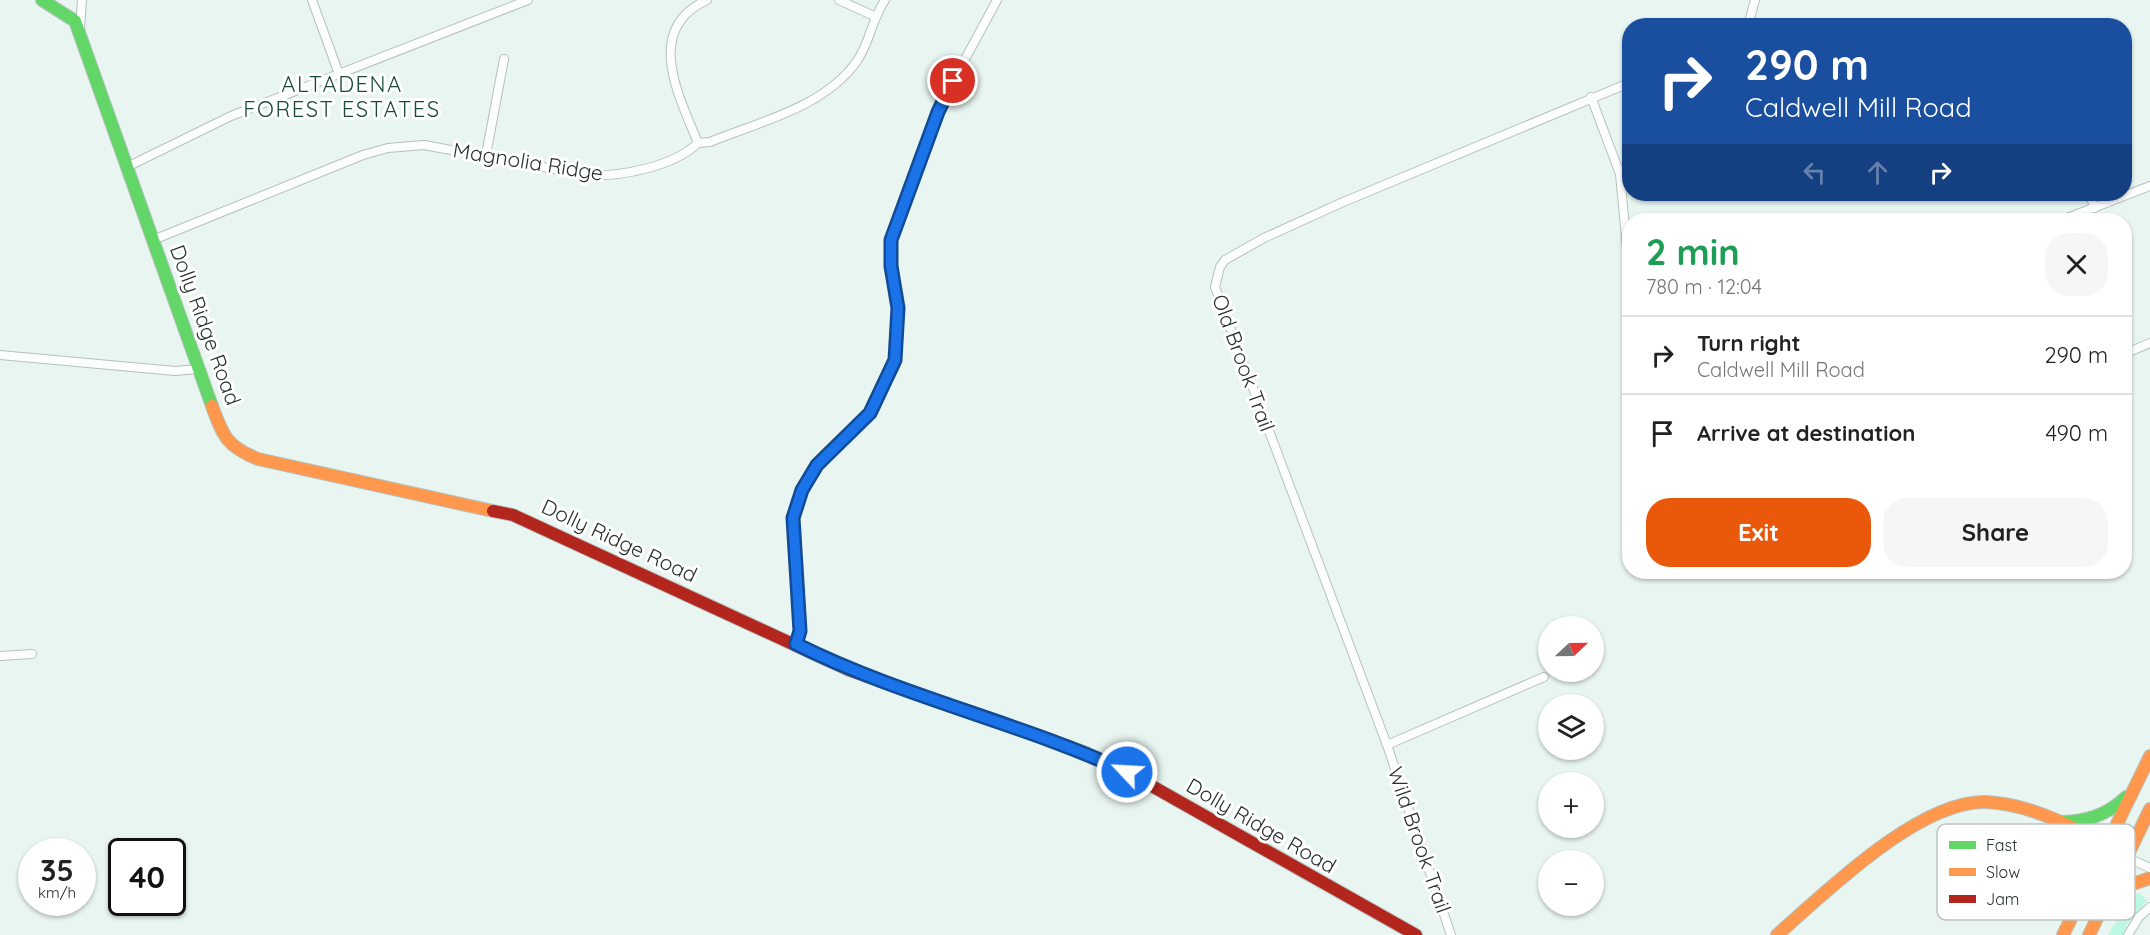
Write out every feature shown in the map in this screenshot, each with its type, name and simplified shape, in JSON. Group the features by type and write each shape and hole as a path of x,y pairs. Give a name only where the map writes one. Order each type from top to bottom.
{"main road":[{"name":"Dolly Ridge Road","path":"42,0 75,21 222,434 226,441 241,453 264,461 422,493 513,515 849,670 1084,752 1119,768 1416,935"},
{"path":"2116,824 2150,756"},
{"path":"2058,822 2083,822 2103,816 2133,791"},
{"path":"1777,935 1883,848 1915,825 1947,809 1968,803 1985,802 2039,814 2062,824"},
{"path":"2135,839 2150,809"},
{"path":"2135,883 2150,878"},
{"path":"2063,935 2070,920"},
{"path":"2089,935 2096,920"}],"street":[{"path":"80,33 82,0"},
{"path":"312,0 339,74"},
{"path":"127,167 231,116 528,0"},
{"path":"698,142 674,85 669,59 672,39 680,21 694,6 708,0"},
{"path":"839,0 874,16"},
{"name":"Magnolia Ridge","path":"153,240 363,155 388,148 424,145 586,175 608,176 632,173 690,151 698,142 710,142 807,103 832,89 856,62 873,30 874,16 885,0"},
{"path":"796,644 800,631 793,526 796,509 802,490 817,465 870,413 895,360 898,308 891,266 891,240 943,100 998,0"},
{"path":"1750,18 1755,0"},
{"path":"486,155 504,60"},
{"name":"Old Brook Trail","path":"1387,745 1304,530 1215,287 1220,267 1236,253 1326,210 1622,86"},
{"path":"1591,97 1611,144 1620,174 1622,195"},
{"path":"2132,193 2150,186"},
{"path":"2092,201 2095,208"},
{"path":"2081,213 2112,201"},
{"path":"2132,351 2150,343"},
{"path":"0,355 175,371 198,369"},
{"path":"0,656 32,654"},
{"path":"1387,745 1538,680"},
{"name":"Wild Brook Trail","path":"1387,745 1451,935"},
{"path":"2135,861 2150,868"},
{"path":"2128,935 2139,917 2150,907"}],"green space":[{"path":"2139,893 2147,900 2135,915 2135,894"},
{"path":"2117,920 2131,920 2123,935 2108,935"}],"traffic: fast":[{"path":"42,0 75,21 212,406"},
{"path":"2058,822 2095,817 2111,809 2126,797"}],"traffic: slow":[{"path":"212,406 223,433 233,445 258,459 493,511"},
{"path":"910,691 1084,752 1127,772"},
{"path":"2117,824 2150,756"},
{"path":"1777,935 1847,873 1903,832 1932,816 1960,805 1986,802 2005,804 2041,814 2065,824"},
{"path":"2135,840 2150,809"},
{"path":"2135,883 2150,878"},
{"path":"2063,935 2070,920"},
{"path":"2089,935 2096,920"}],"traffic: jam":[{"path":"493,511 513,515 849,670 910,691"},
{"path":"1127,772 1416,935"}],"district":[{"name":"ALTADENA FOREST ESTATES","path":"342,96"}],"route":[{"path":"953,81 938,112 891,240 891,266 898,308 895,360 872,404 870,413 817,465 802,490 793,518 800,631 796,644 849,670 1084,752 1127,772"}]}
